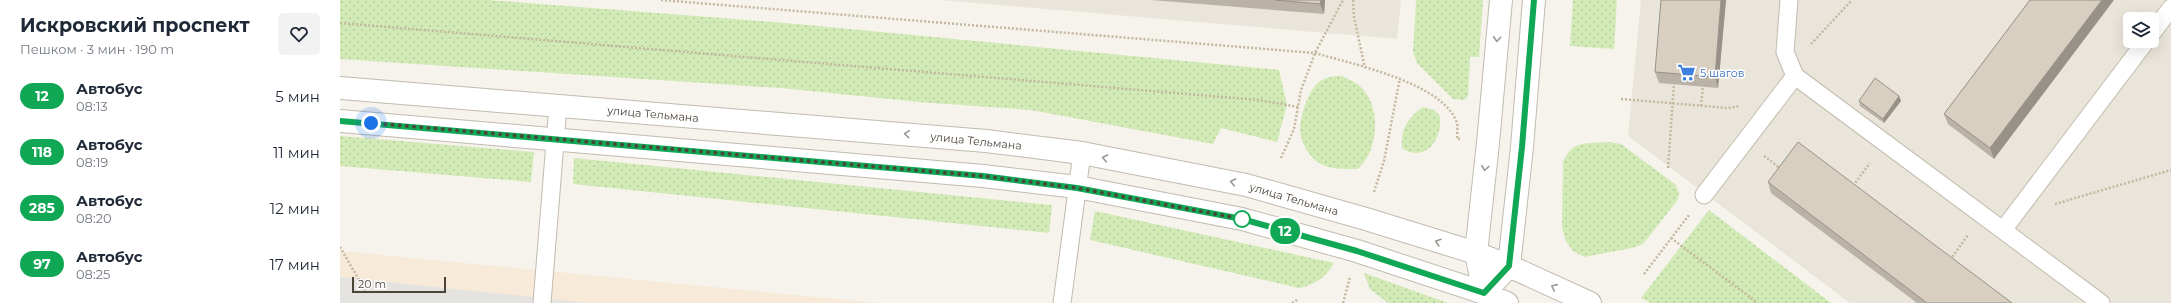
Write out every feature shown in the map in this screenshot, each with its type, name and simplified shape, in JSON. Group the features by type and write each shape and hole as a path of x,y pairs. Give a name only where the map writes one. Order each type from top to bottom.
{"street":[{"path":"1484,293 1476,253 1501,0"},
{"path":"1484,293 1509,266 1522,147 1534,0"},
{"name":"улица Тельмана","path":"340,88 986,141 1082,153 1246,185 1366,219 1476,253 1509,266 1590,303"},
{"path":"340,121 983,176 1077,188 1242,219 1357,251 1484,293 1507,303"}],"lane":[{"path":"1789,0 1785,52 1795,76 2101,303"},
{"path":"2159,24 2171,8"},
{"path":"2003,230 2141,48"},
{"path":"1704,195 1795,76"},
{"path":"542,303 558,106"},
{"path":"1062,303 1082,153"}],"path":[{"path":"661,0 1315,53 1400,78 1447,107 1457,124 1457,139"},
{"path":"1281,158 1294,129 1301,90 1315,53 1343,0"},
{"path":"1353,0 1354,17 1366,68"},
{"path":"1806,49 1852,0"},
{"path":"340,23 1251,99 1298,107"},
{"path":"1371,198 1384,161 1400,78"},
{"path":"1668,168 1674,104 1674,84"},
{"path":"1702,106 1703,86"},
{"path":"1621,98 1728,108 1778,98"},
{"path":"1851,188 1885,142"},
{"path":"1780,168 1786,173"},
{"path":"2014,216 2171,170"},
{"path":"1644,274 1704,195"},
{"path":"1948,262 1983,215"},
{"path":"1671,238 1758,303"},
{"path":"340,247 366,292"},
{"path":"1343,303 1352,272"},
{"path":"1292,303 1297,300"}],"shaded area":[{"path":"939,0 1401,0 1397,39"},
{"path":"1641,0 2171,0 2171,303 1850,303 1628,136"},
{"path":"340,251 878,303 340,303"},
{"path":"340,277 589,303 340,303"}],"green space":[{"path":"340,0 488,0 786,23 1279,70 1287,105 1277,142 1221,128 1213,144 1031,110 919,102 781,88 340,59"},
{"path":"1416,0 1483,0 1479,57 1470,57 1468,96 1464,100 1453,99 1417,63 1413,52"},
{"path":"1573,0 1617,0 1614,49 1570,46"},
{"path":"1342,76 1361,87 1367,94 1371,102 1375,119 1372,146 1367,158 1358,169 1333,168 1319,163 1307,151 1301,136 1300,130 1304,107 1315,86 1327,78"},
{"path":"1423,107 1434,110 1440,116 1439,133 1431,147 1425,151 1418,153 1410,152 1402,148 1402,135 1409,120"},
{"path":"340,136 534,152 531,182 340,166"},
{"path":"1609,142 1621,144 1676,185 1679,194 1677,201 1643,244 1632,248 1584,257 1573,251 1566,241 1562,228 1563,162 1571,149 1576,146 1587,143"},
{"path":"574,158 1052,205 1049,233 573,184"},
{"path":"1709,210 1831,303 1651,303 1641,298"},
{"path":"1095,211 1334,263 1320,280 1299,288 1090,240"},
{"path":"1364,273 1448,303 1388,303 1370,289"}],"building":[{"path":"1275,0 1321,0 1320,4"},
{"path":"1661,0 1721,0 1715,77 1655,72"},
{"path":"2030,0 2102,0 1990,148 1944,114"},
{"path":"1875,78 1899,96 1883,119 1859,101"},
{"path":"1798,142 2012,303 1927,303 1768,182"}],"bus line":[{"name":"12","path":"340,121 983,176 1077,188 1242,219 1357,251 1484,293 1509,266 1522,147 1534,0"}],"place":[{"name":"5 шагов","path":"1687,73"}],"route":[{"path":"371,123 983,176 1077,188 1242,219"}]}
